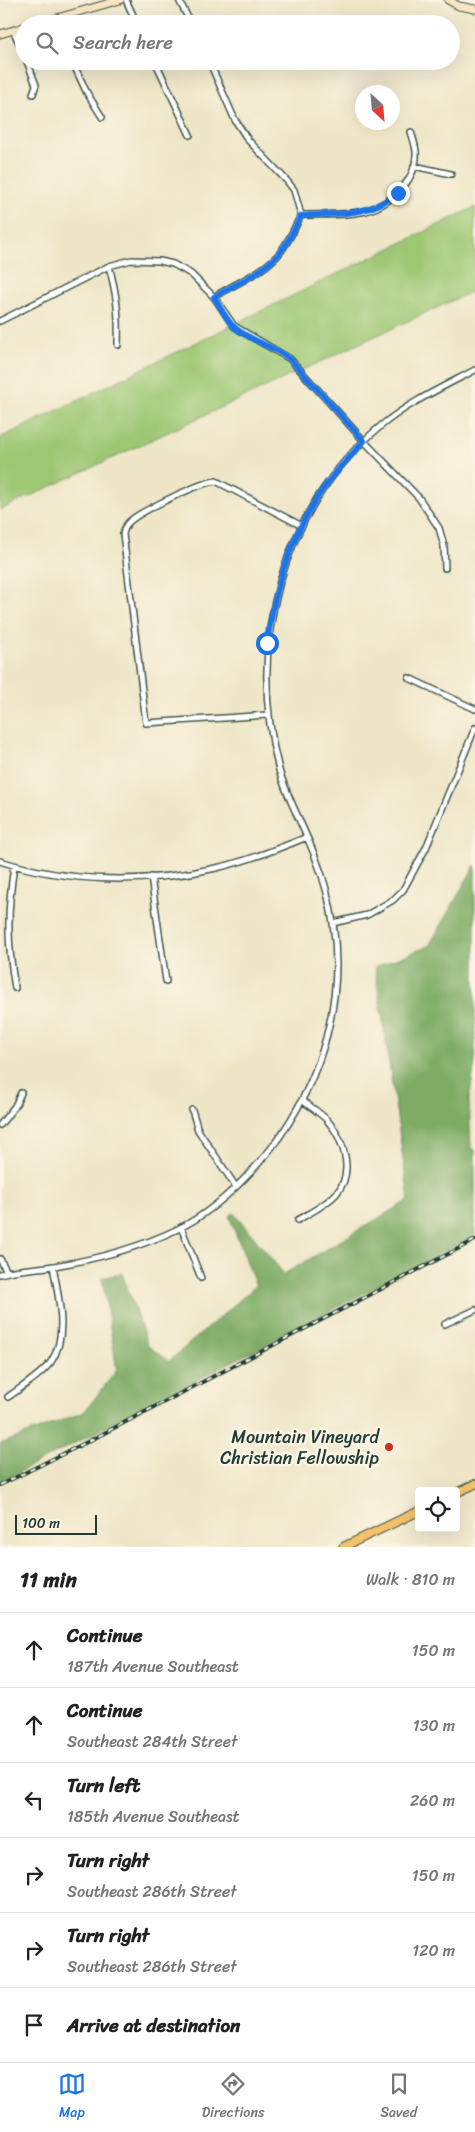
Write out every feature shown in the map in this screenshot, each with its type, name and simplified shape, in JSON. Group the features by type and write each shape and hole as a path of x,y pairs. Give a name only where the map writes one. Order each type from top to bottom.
{"main road":[{"path":"460,1491 475,1484"},
{"path":"343,1547 415,1512"}],"street":[{"path":"76,15 120,0"},
{"path":"126,0 133,15"},
{"path":"179,0 186,15"},
{"path":"448,0 459,6 475,9"},
{"path":"0,34 13,30 15,34"},
{"path":"30,70 36,85 33,94"},
{"path":"76,70 87,93 102,117"},
{"path":"159,70 190,135"},
{"path":"213,70 235,120 248,140 294,190 301,216 287,243 277,256 262,268 214,297"},
{"path":"301,216 365,211 376,207 398,193 405,185 414,166 416,148 411,132"},
{"path":"414,166 451,174"},
{"path":"0,321 109,266 132,260 166,262 191,274 214,297 234,326 247,336 281,352 290,359 364,441 419,498 439,528 444,546 445,568"},
{"path":"109,266 117,298 119,316 118,345"},
{"path":"0,1274 107,1256 131,1249 181,1227 204,1214 236,1187 266,1155 290,1124 303,1101 316,1072 326,1038 332,1002 335,963 333,923 323,880 280,774 268,715 266,649 273,609 287,558 317,498 338,470 364,441 396,414 423,397 475,370"},
{"path":"268,715 146,723 123,534 127,524 140,514 201,484 216,481 302,526"},
{"path":"409,678 475,709"},
{"path":"333,923 367,915 393,900 403,890 426,848 475,728"},
{"path":"0,862 72,877 151,877 216,868 249,859 307,837"},
{"path":"14,866 9,898 8,929 15,988"},
{"path":"151,877 166,981"},
{"path":"0,1125 15,1106 21,1093"},
{"path":"298,1220 336,1194 345,1175 346,1164 345,1153 334,1129 326,1119 303,1101"},
{"path":"192,1110 198,1130 236,1187"},
{"path":"181,1227 201,1278"},
{"path":"0,1259 7,1272"},
{"path":"8,1397 45,1369 54,1356 59,1340 60,1323 53,1266"},
{"path":"445,1324 475,1310"}],"green space":[{"path":"475,207 475,290 0,510 0,438"},
{"path":"475,865 475,1062 469,1100 471,1148 475,1150 475,1236 0,1482 0,1444 84,1412 117,1370 102,1278 122,1273 148,1346 169,1361 256,1286 229,1216 234,1213 284,1274 409,1200 375,967 429,946"}],"railway":[{"path":"0,1485 87,1442 475,1240"}],"place":[{"name":"Mountain Vineyard Christian Fellowship","path":"389,1447"}],"route":[{"path":"267,643 273,609 287,558 302,526 317,498 338,470 364,441 290,359 281,352 240,331 229,321 214,297 267,265 277,256 287,243 301,216 365,211 376,207 398,193"}]}
